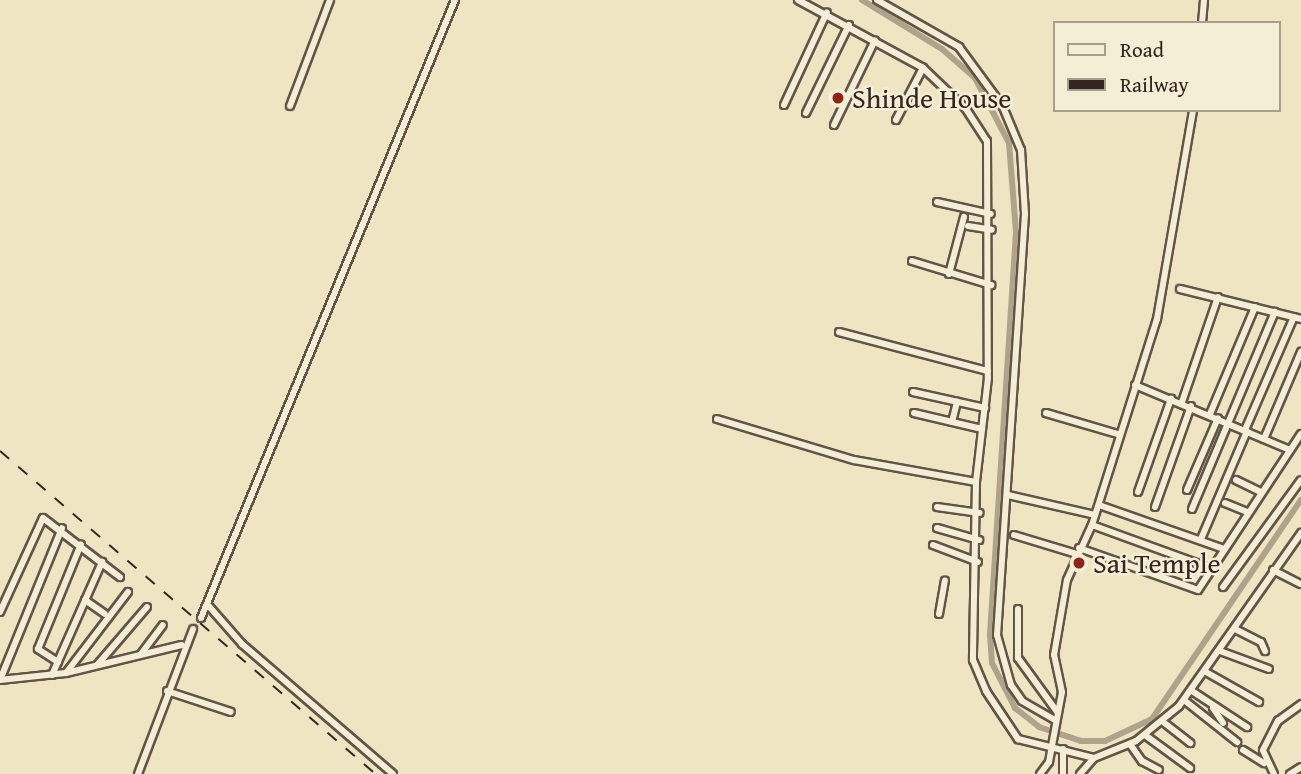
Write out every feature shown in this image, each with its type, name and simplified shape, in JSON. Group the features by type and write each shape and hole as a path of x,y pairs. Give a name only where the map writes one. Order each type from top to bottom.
{"street":[{"path":"290,106 330,0"},
{"path":"201,618 455,0"},
{"path":"798,0 827,12 923,68 966,109 987,141 992,230 991,285 988,371 976,482 980,513 973,660 981,681 1013,735 1052,741 1063,749 1094,758"},
{"path":"877,0 959,47 1003,107 1021,150 1025,214 998,653 1022,701 1056,716"},
{"path":"1202,21 1204,0"},
{"path":"784,105 827,12"},
{"path":"806,113 849,25"},
{"path":"834,125 875,40"},
{"path":"897,120 923,68"},
{"path":"1040,774 1052,741 1062,692 1055,644 1078,551 1099,505 1118,434 1157,319 1193,112"},
{"path":"937,202 991,214"},
{"path":"949,274 964,217"},
{"path":"968,226 992,230"},
{"path":"912,261 991,285"},
{"path":"1180,289 1297,318 1246,430 1201,539"},
{"path":"1182,402 1218,297"},
{"path":"1210,414 1255,307"},
{"path":"1192,509 1275,312"},
{"path":"839,332 988,371"},
{"path":"1264,439 1301,352"},
{"path":"1293,373 1301,376"},
{"path":"1135,385 1192,406 1290,450"},
{"path":"914,392 985,408"},
{"path":"1138,492 1171,399"},
{"path":"952,422 957,401"},
{"path":"1155,507 1192,406"},
{"path":"914,412 982,429"},
{"path":"1046,413 1118,434"},
{"path":"1187,490 1218,418"},
{"path":"717,419 854,460 976,482"},
{"path":"1014,535 1078,551 1194,590 1213,569 1247,512 1301,434"},
{"path":"1236,480 1261,492"},
{"path":"1223,587 1301,480"},
{"path":"1008,495 1095,515"},
{"path":"1225,503 1247,512"},
{"path":"1099,505 1224,549"},
{"path":"937,507 980,513"},
{"path":"0,612 41,520 62,528 120,577"},
{"path":"1092,525 1213,569"},
{"path":"62,528 0,680 66,673 183,645"},
{"path":"937,528 979,540"},
{"path":"1080,774 1094,758 1145,735 1184,700 1301,533"},
{"path":"58,662 38,649 81,544"},
{"path":"933,545 978,562"},
{"path":"52,675 102,562"},
{"path":"1273,570 1301,584"},
{"path":"939,614 944,582"},
{"path":"66,673 105,614 128,592"},
{"path":"85,600 105,614"},
{"path":"207,604 242,644 393,774"},
{"path":"97,665 147,607"},
{"path":"1018,609 1018,658 1056,716"},
{"path":"141,654 163,625"},
{"path":"138,774 183,645 192,629"},
{"path":"1235,629 1261,642 1265,651"},
{"path":"1220,651 1269,669"},
{"path":"1206,672 1258,702"},
{"path":"167,691 231,712"},
{"path":"1192,691 1213,708 1247,727"},
{"path":"1184,700 1237,742"},
{"path":"1264,763 1273,730 1301,704"},
{"path":"1213,708 1223,723"},
{"path":"1163,721 1191,743"},
{"path":"1145,735 1190,768"},
{"path":"1130,744 1142,761 1159,770"},
{"path":"1063,749 1063,774"},
{"path":"1242,750 1264,763 1274,774"},
{"path":"1290,774 1301,767"}],"waterway":[{"path":"862,0 942,49 975,78 1009,143 1016,232 990,635 992,663 1015,708 1039,727 1081,741 1105,741 1152,719 1301,500"}],"tunnel":[{"path":"193,629 201,618"}],"railway":[{"path":"0,451 375,774"}],"place":[{"name":"Shinde House","path":"838,98"},
{"name":"Sai Temple","path":"1079,563"}]}
